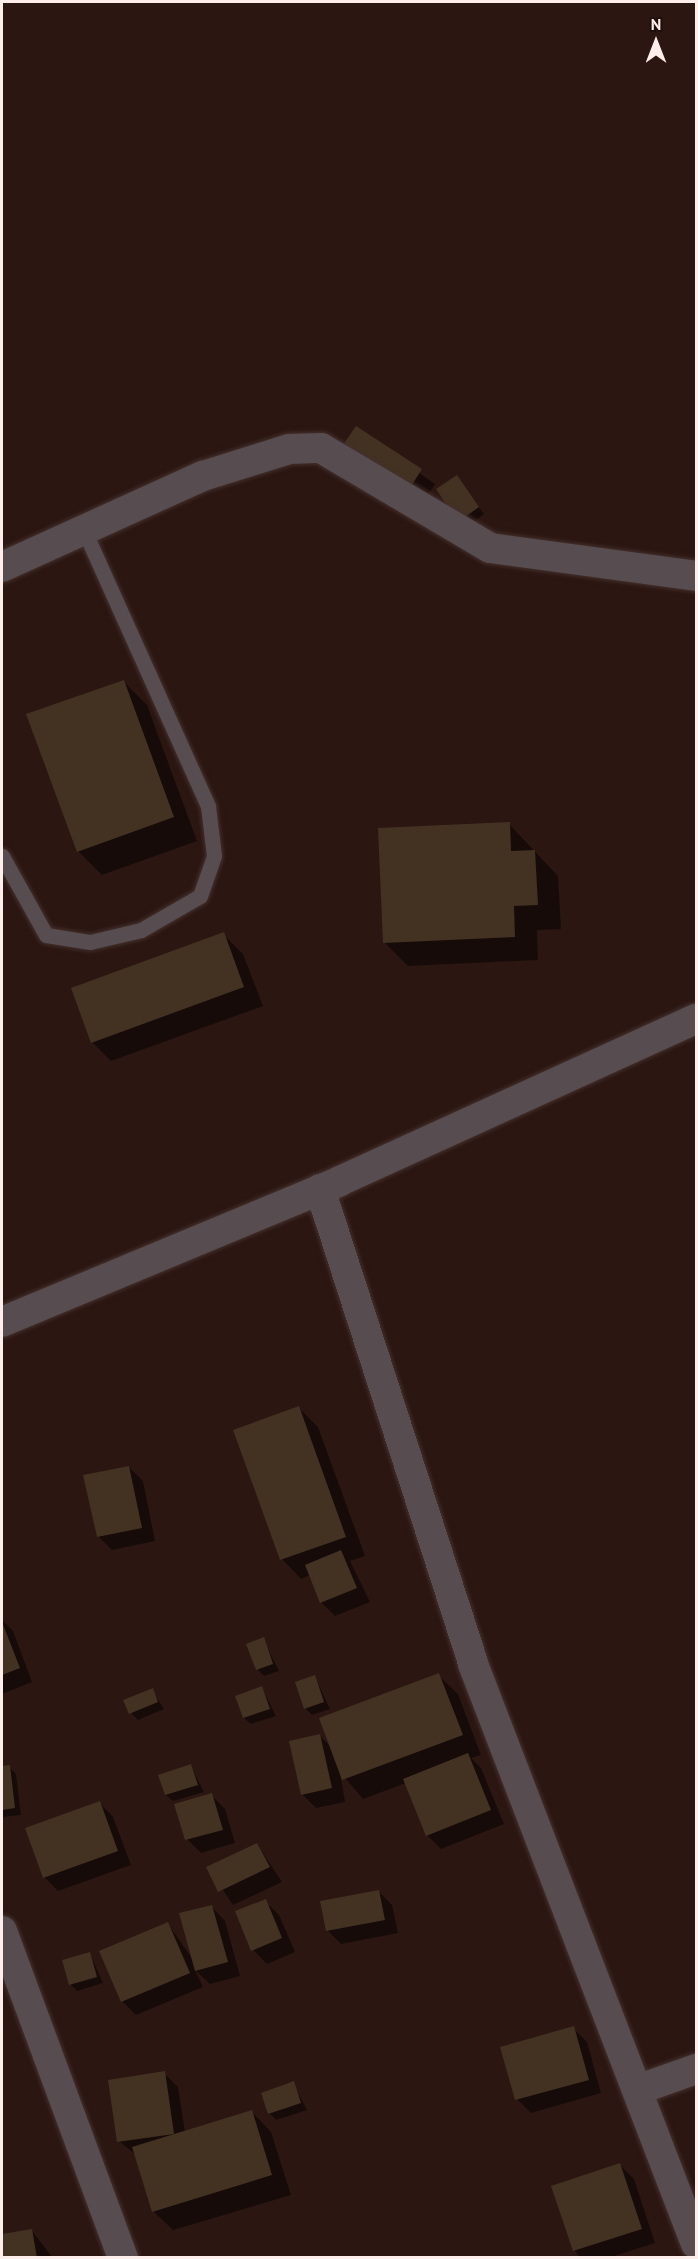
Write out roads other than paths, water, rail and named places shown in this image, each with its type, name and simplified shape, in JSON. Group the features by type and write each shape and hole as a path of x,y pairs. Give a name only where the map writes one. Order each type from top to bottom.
{"street":[{"path":"2,567 83,528 253,458 321,448 490,548 696,576"},
{"path":"2,1323 320,1189 696,1019"},
{"path":"320,1189 473,1664 696,2244"},
{"path":"2,1931 123,2258"},
{"path":"637,2090 696,2069"}],"lane":[{"path":"2,856 46,934 90,942 141,930 200,896 214,856 208,806 83,528"}]}
